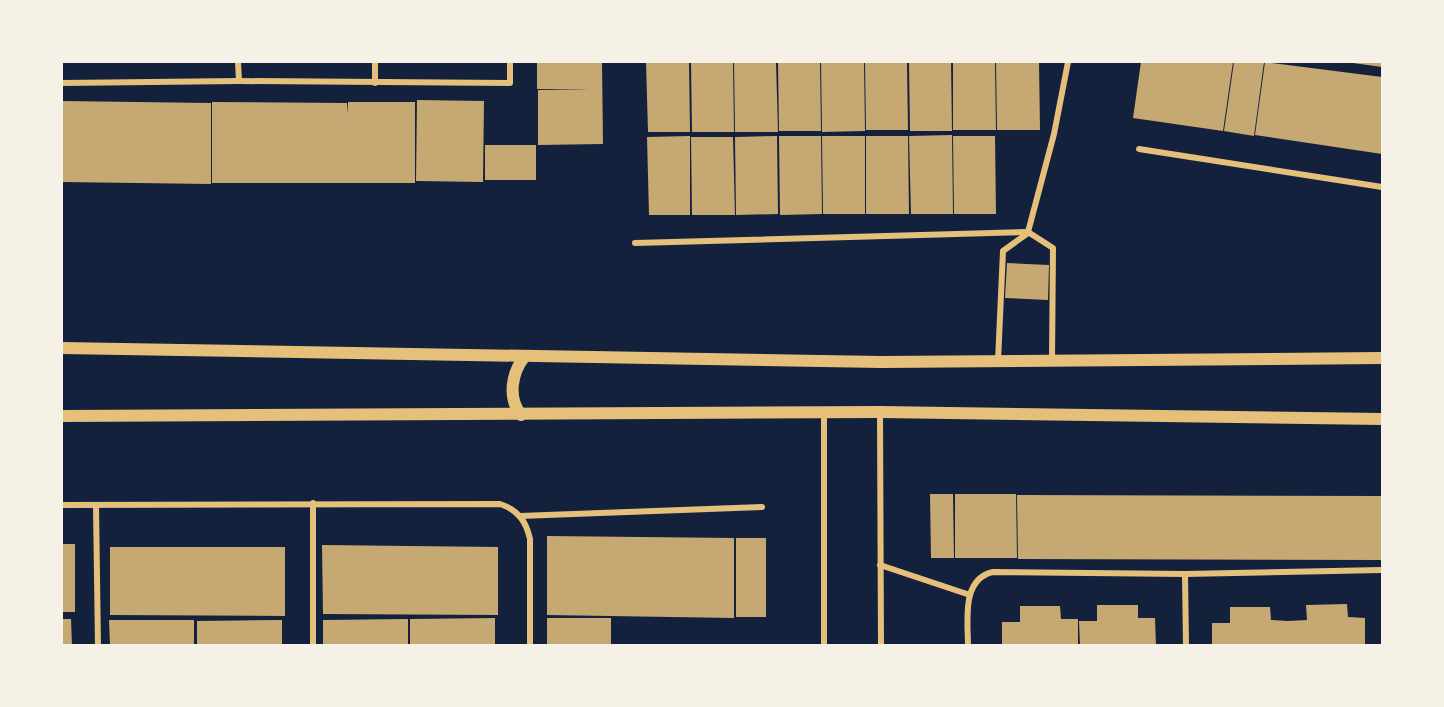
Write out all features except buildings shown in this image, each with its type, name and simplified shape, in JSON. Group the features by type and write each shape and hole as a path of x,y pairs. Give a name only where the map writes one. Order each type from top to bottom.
{"main road":[{"path":"62,348 870,362 1383,358"},
{"path":"521,414 513,396 513,380 525,356"},
{"path":"62,416 880,412 1383,419"}],"street":[{"path":"238,62 239,81"},
{"path":"375,62 375,83"},
{"path":"62,83 239,81 510,83 510,62"},
{"path":"998,361 1003,251 1028,232 1054,134 1068,62"},
{"path":"1139,149 1383,187"},
{"path":"635,243 1028,232 1053,248 1052,360"},
{"path":"880,412 881,645"},
{"path":"824,413 824,645"},
{"path":"313,503 313,645"},
{"path":"62,505 500,504 511,508 520,516 527,527 530,539 530,645"},
{"path":"96,506 98,645"},
{"path":"520,516 762,507"},
{"path":"880,565 970,595"},
{"path":"968,645 970,595 983,575 993,572 1185,574 1383,570"},
{"path":"1185,574 1186,645"}]}
